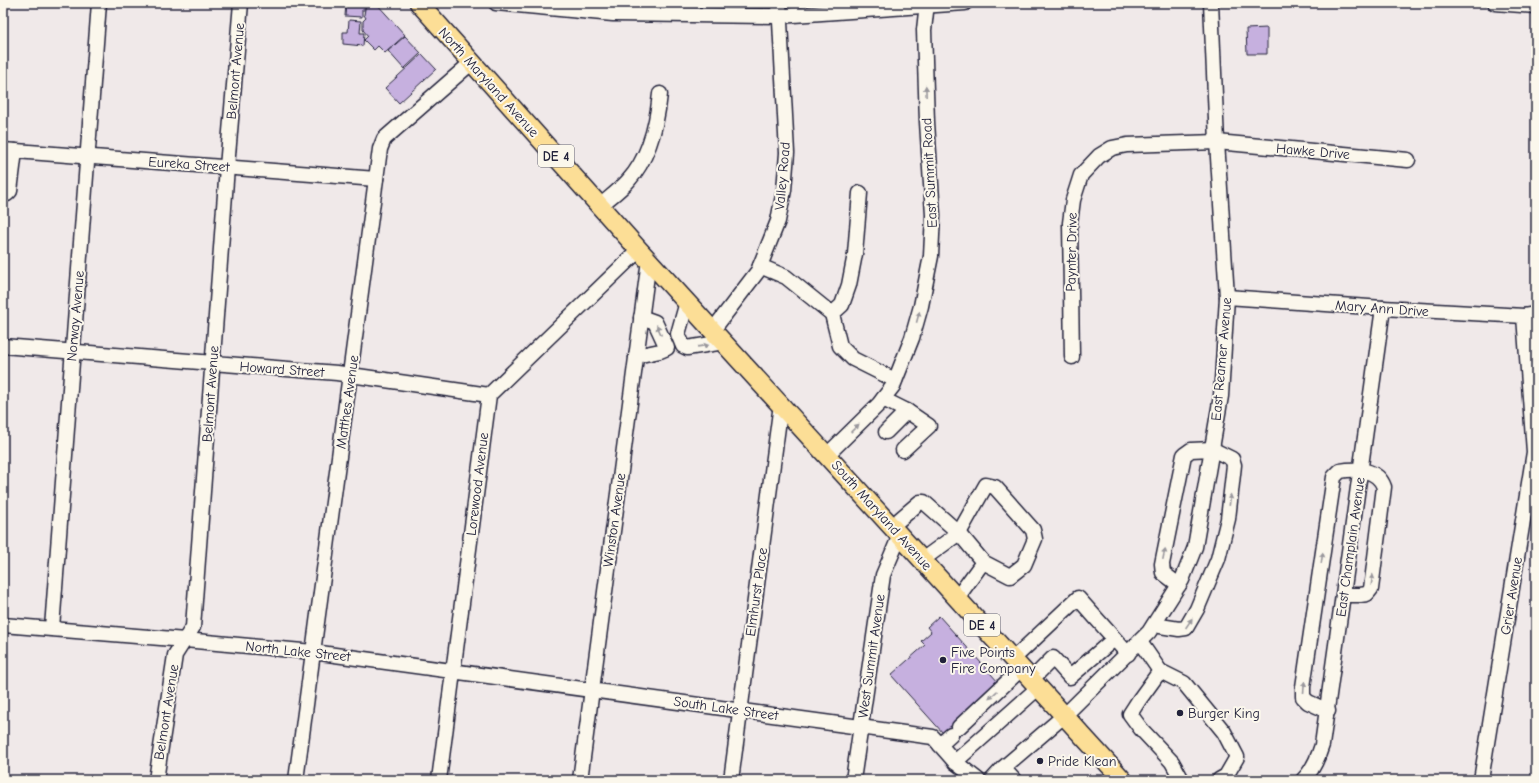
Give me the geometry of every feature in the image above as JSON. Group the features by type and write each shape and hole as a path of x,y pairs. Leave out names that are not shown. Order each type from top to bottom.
{"main road":[{"name":"North Maryland Avenue","path":"419,3 644,255"},
{"name":"South Maryland Avenue","path":"644,255 1124,780"}],"street":[{"name":"Norway Avenue","path":"52,628 99,3"},
{"name":"Belmont Avenue","path":"156,780 175,655 192,627 241,3"},
{"path":"496,3 612,14 658,9 779,9 965,3"},
{"name":"East Reamer Avenue","path":"992,780 1003,768 1065,715 1149,632 1179,585 1195,547 1222,396 1227,297 1217,142 1211,3"},
{"path":"1495,3 1536,6"},
{"name":"East Summit Road","path":"828,455 883,399 895,380 912,338 921,306 931,256 933,215 927,122 924,30 926,5"},
{"name":"Valley Road","path":"719,336 758,271 778,221 784,190 787,153 779,9"},
{"name":"Matthes Avenue","path":"296,780 380,149 384,139 472,62"},
{"path":"600,206 629,180 642,162 653,134 660,94"},
{"name":"Hawke Drive","path":"1217,142 1408,160"},
{"name":"Paynter Drive","path":"1072,358 1070,223 1072,200 1081,175 1099,156 1112,148 1127,145 1217,142"},
{"name":"Eureka Street","path":"9,150 376,179"},
{"path":"3,193 7,194 12,186 9,150"},
{"path":"832,314 842,305 849,285 855,254 860,193"},
{"path":"489,394 644,255"},
{"name":"Winston Avenue","path":"580,780 641,317 644,255"},
{"path":"760,266 786,276 832,314 840,346 854,359 895,380"},
{"name":"Mary Ann Drive","path":"1227,297 1383,308 1530,315"},
{"path":"683,346 678,334 687,302"},
{"name":"East Champlain Avenue","path":"1303,780 1310,774 1318,759 1328,711 1383,308"},
{"name":"Grier Avenue","path":"1481,780 1535,452 1530,315"},
{"path":"641,317 655,322 667,348"},
{"path":"636,356 667,348 683,346 687,348 719,336"},
{"name":"Howard Street","path":"3,346 351,375 489,394"},
{"name":"Lorewood Avenue","path":"439,780 489,394"},
{"path":"883,399 907,411 929,426 903,450"},
{"name":"Elmhurst Place","path":"731,780 781,404"},
{"path":"886,432 907,411"},
{"path":"1154,625 1179,629 1186,628 1197,609 1218,559 1228,519 1234,465 1232,460 1212,449 1191,450 1184,455 1162,564 1163,573 1179,585"},
{"path":"1328,711 1308,702 1303,697 1303,687 1334,477 1340,471 1361,470 1376,475 1382,480 1384,487 1371,589 1367,594 1344,595"},
{"path":"896,531 920,502 924,502 959,533 983,562 1010,576 1024,565 1035,539 1033,530 995,487 986,485 959,533 922,560"},
{"name":"West Summit Avenue","path":"853,780 883,575 896,531"},
{"path":"957,598 983,562"},
{"path":"955,762 1026,673 1078,598 1128,654"},
{"name":"North Lake Street","path":"3,625 52,628 313,652 592,690"},
{"path":"940,745 1026,673 1053,658 1070,677 1114,639"},
{"path":"1140,642 1160,671 1184,683 1224,732 1237,757 1226,776 1219,780"},
{"path":"1160,671 1130,714 1141,729 1172,762 1182,780"},
{"name":"South Lake Street","path":"592,690 932,737 955,762 978,780"},
{"path":"1003,768 1014,780"}],"building":[{"path":"346,3 366,3 365,10 362,10 362,17 345,16"},
{"path":"366,3 376,3 405,35 385,53 378,46 374,50 364,40 368,36 363,30 363,21 366,18 364,15"},
{"path":"349,20 361,21 360,33 364,33 363,46 343,44 343,32 348,32"},
{"path":"1267,28 1267,54 1247,54 1246,29"},
{"path":"405,36 421,53 404,69 388,51"},
{"path":"422,54 436,69 399,103 385,88"},
{"name":"Five Points Fire Company","path":"939,616 999,683 943,733 891,675 925,645 921,641 931,632 927,627"}],"place":[{"name":"Five Points Fire Company","path":"943,660"},
{"name":"Burger King","path":"1180,713"},
{"name":"Pride Klean","path":"1040,761"}]}
